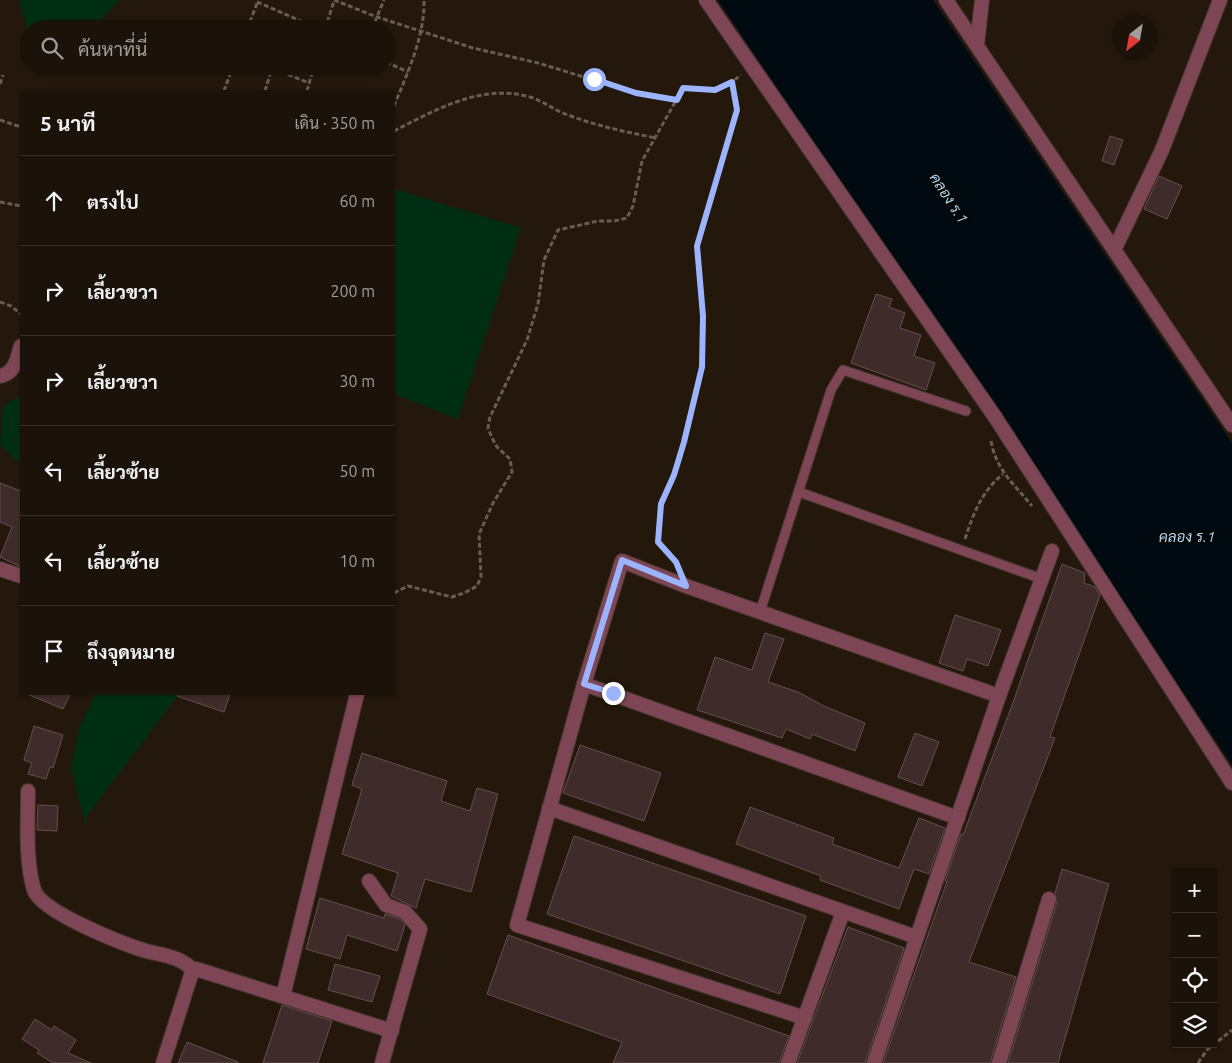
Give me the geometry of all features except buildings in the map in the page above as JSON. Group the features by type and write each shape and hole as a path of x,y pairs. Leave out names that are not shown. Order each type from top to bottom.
{"street":[{"path":"706,0 996,417 1232,782"},
{"path":"946,0 1115,248 1232,425"},
{"path":"976,45 982,0"},
{"path":"1115,248 1162,150 1220,0"},
{"path":"0,376 9,373 15,365 20,349"},
{"path":"874,1063 999,696 1052,552"},
{"path":"805,1018 517,925 584,684 622,560 686,586 999,696"},
{"path":"0,569 20,577"},
{"path":"584,684 958,818"},
{"path":"283,996 357,695"},
{"path":"28,791 28,838 35,891 46,905 102,933 142,950 185,962 193,971"},
{"path":"549,808 916,937"},
{"path":"369,881 386,905 405,912 420,929 382,1063"},
{"path":"999,1063 1049,899"},
{"path":"788,1063 843,912"},
{"path":"163,1063 193,971 196,968 392,1031"}],"lane":[{"path":"760,612 831,390 843,370 966,411"},
{"path":"799,492 1042,579"}],"path":[{"path":"328,20 334,0 384,20"},
{"path":"377,18 384,0"},
{"path":"395,104 408,72 424,17 424,0"},
{"path":"251,20 258,1 299,20"},
{"path":"395,23 636,93 677,100"},
{"path":"395,66 408,72"},
{"path":"395,592 408,586 452,597 477,586 481,577 479,534 493,503 512,472 510,459 497,447 488,428 496,403 527,340 538,304 544,260 558,230 598,221 614,221 627,218 633,206 642,161 683,88 715,90 732,82 752,66"},
{"path":"0,84 3,74"},
{"path":"224,90 230,75"},
{"path":"265,90 268,75"},
{"path":"290,75 309,83"},
{"path":"307,90 311,75"},
{"path":"686,586 676,562 658,542 661,504 674,475 684,442 702,367 703,316 697,246 737,110 732,82"},
{"path":"395,130 449,103 494,93 530,97 566,115 613,130 656,138"},
{"path":"0,120 20,127"},
{"path":"0,202 20,206"},
{"path":"0,302 11,306 20,313"},
{"path":"962,550 972,516 989,486 1003,474"},
{"path":"1198,1063 1207,1050 1232,1030"}],"green space":[{"path":"19,0 119,0 103,18 97,20 25,20"},
{"path":"395,189 521,228 458,419 395,394"},
{"path":"20,396 20,464 0,445 3,405"},
{"path":"95,695 178,695 86,817 86,829 71,768 79,729"}],"water":[{"name":"คลอง ร.1","path":"718,0 933,0 1232,443 1232,765"}],"route":[{"path":"594,79 636,93 677,100 683,88 715,90 732,82 737,110 697,246 703,316 702,367 684,442 674,475 661,504 658,542 676,562 686,586 622,560 584,684 613,693"}]}
